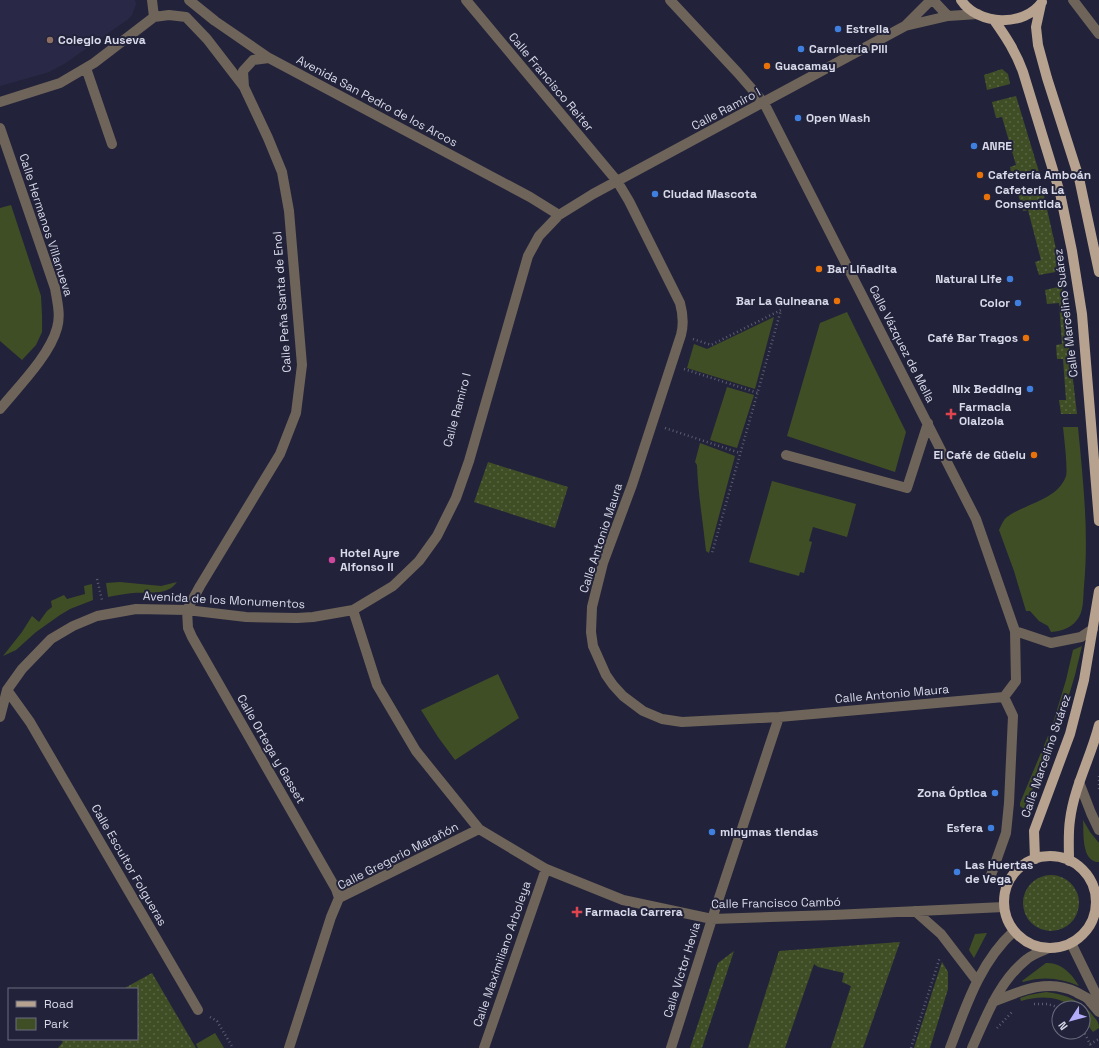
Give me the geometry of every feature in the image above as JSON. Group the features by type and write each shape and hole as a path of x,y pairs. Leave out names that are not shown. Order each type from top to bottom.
{"main road":[{"path":"961,0 978,14 994,20 1011,20 1027,15 1042,2"},
{"path":"1042,2 1036,27 1038,45 1079,178 1092,233 1099,272"},
{"name":"Calle Marcelino Suárez","path":"994,20 1018,57 1060,193 1071,244 1082,314 1099,521"},
{"name":"Calle Marcelino Suárez","path":"1035,859 1034,831 1070,734 1084,680 1099,591"},
{"path":"1069,861 1069,821 1079,782 1094,744 1099,725"},
{"path":"1058,857 1069,861 1078,867 1095,884 1095,911 1090,924 1082,935 1071,943 1060,947 1049,948 1036,946 1024,940 1014,931 1008,920 1004,907 1004,894 1008,883 1024,864 1035,859 1058,857"}],"street":[{"path":"0,102 24,96 60,83 86,68 154,17 152,0"},
{"name":"Avenida San Pedro de los Arcos","path":"189,0 215,21 269,58 559,215"},
{"name":"Calle Francisco Reiter","path":"466,0 617,181"},
{"name":"Calle Vázquez de Mella","path":"670,0 738,72 764,103 976,518 1015,631 1016,681 1004,697"},
{"path":"932,0 948,16"},
{"name":"Calle Ramiro I","path":"353,610 393,586 419,561 437,536 456,498 469,461 528,256 539,236 559,215 617,181 905,26 932,0"},
{"path":"1073,0 1099,34"},
{"name":"Calle Peña Santa de Enol","path":"154,17 169,14 186,17 207,39 244,87 282,172 289,211 302,365 296,413 280,454 187,610"},
{"name":"Calle Ramiro I","path":"905,26 948,16 978,14"},
{"path":"244,87 243,71 253,60 269,58"},
{"path":"86,68 112,144"},
{"name":"Calle Hermanos Villanueva","path":"0,128 55,288 59,308 58,328 49,348 0,409"},
{"name":"Calle Antonio Maura","path":"617,181 629,201 680,303 683,321 681,335 632,485 603,563 594,597 591,618 593,646 606,675 623,696 643,711 662,719 682,722 778,717 1004,697"},
{"path":"786,455 907,488 928,424"},
{"name":"Avenida de los Monumentos","path":"0,717 3,689 22,669 52,639 73,626 97,616 136,609 187,610 246,616 297,618 325,616 353,610"},
{"name":"Calle Ortega y Gasset","path":"187,610 188,628 192,637 336,889 339,898"},
{"name":"Calle Francisco Cambó","path":"353,610 377,686 416,751 480,829 546,869 623,900 712,919 1004,907"},
{"path":"1015,631 1051,643 1081,637 1093,630"},
{"name":"Calle Escultor Folgueras","path":"3,689 30,722 198,1010"},
{"path":"990,878 1006,833 1009,803 1013,716 1004,697"},
{"name":"Calle Víctor Hevia","path":"671,1048 778,717"},
{"path":"1079,782 1099,830"},
{"name":"Calle Gregorio Marañón","path":"289,1048 331,917 339,898 480,829"},
{"name":"Calle Maximiliano Arboleya","path":"484,1048 546,869"},
{"path":"916,911 941,934 977,981"},
{"path":"950,1048 965,1007 977,981 998,948 1014,931"},
{"path":"1071,943 1099,1000"},
{"path":"972,1048 993,1002 1006,981 1028,958 1049,948"},
{"path":"993,1002 1028,988 1055,986 1070,990 1086,997 1099,1012"}],"path":[{"path":"681,335 711,345 781,310 712,553"},
{"path":"671,365 758,393"},
{"path":"652,424 740,454"},
{"path":"97,579 102,602"},
{"path":"1099,776 1099,791"},
{"path":"911,1048 939,961"},
{"path":"1031,1005 1051,1005"},
{"path":"198,1010 217,1021 233,1048"},
{"path":"995,1034 997,1029 1015,1010"},
{"path":"1090,1044 1099,1039"},
{"path":"1088,1040 1092,1048"}],"shaded area":[{"name":"Colegio Auseva","path":"0,0 135,0 136,4 132,15 127,20 64,64 49,72 0,86"}],"green space":[{"path":"1002,69 1008,74 1010,84 987,90 984,75"},
{"path":"1016,96 1039,172 1013,179 1010,167 1016,165 1002,117 996,118 992,102"},
{"path":"1042,187 1061,271 1039,275 1035,262 1041,260 1028,210 1023,211 1018,194"},
{"path":"11,205 41,296 42,332 36,345 22,360 0,341 0,208"},
{"path":"1062,286 1077,414 1061,414 1059,400 1066,400 1063,359 1057,359 1056,345 1062,344 1059,303 1047,304 1045,290"},
{"path":"847,312 906,432 895,472 787,436 820,323"},
{"path":"774,317 755,389 687,368 694,344 707,349"},
{"path":"727,387 754,395 737,448 710,440"},
{"path":"1063,427 1078,427 1086,526 1083,606 1079,617 1074,623 1060,631 1051,632 1048,626 1039,621 1030,611 1026,611 1014,571 999,530 1003,521 1007,517 1014,512 1040,501 1056,491 1062,484 1066,476 1066,453"},
{"path":"700,443 735,456 709,553 706,551 699,497 697,465 695,462"},
{"path":"488,462 568,487 555,528 474,502"},
{"path":"772,481 856,504 847,537 813,527 809,541 812,542 804,573 800,572 799,576 749,562"},
{"path":"120,582 161,586 177,582 173,586 163,591 133,593 108,597 106,583"},
{"path":"92,584 93,600 70,609 60,615 36,632 16,650 3,656 22,632 32,616 39,622 52,607 51,601 64,595 67,599 85,594 84,586"},
{"path":"1082,646 1060,725 1053,723 1073,650"},
{"path":"498,674 519,718 455,760 421,710"},
{"path":"1048,736 1055,739 1024,809 1020,806 1020,803"},
{"path":"1083,820 1099,843 1099,862 1093,861 1086,852"},
{"path":"1051,875 1062,878 1071,883 1076,892 1079,903 1076,914 1071,923 1062,928 1051,931 1040,928 1031,923 1026,914 1023,903 1026,892 1031,883 1040,878"},
{"path":"987,933 974,958 969,950 975,934"},
{"path":"900,942 863,1048 831,1048 851,986 842,982 844,973 818,967 814,964 785,1048 748,1048 779,951"},
{"path":"734,951 702,1048 690,1048 718,963"},
{"path":"942,962 948,972 948,989 930,1048 914,1048"},
{"path":"1046,963 1056,964 1066,970 1079,986 1065,981 1052,979 1022,981"},
{"path":"152,973 196,1048 58,1048 63,1042 61,1040 138,1040 138,988 125,988"},
{"path":"1046,992 1060,994 1074,1000 1034,998 1021,1001 1020,998"},
{"path":"1091,1012 1096,1019 1099,1028 1093,1032 1091,1029"},
{"path":"215,1033 224,1048 198,1048 196,1044"}],"place":[{"name":"Estrella","path":"838,29"},
{"name":"Colegio Auseva","path":"50,40"},
{"name":"Carnicería Pili","path":"801,49"},
{"name":"Guacamay","path":"767,66"},
{"name":"Open Wash","path":"798,118"},
{"name":"ANRE","path":"974,146"},
{"name":"Cafetería Amboán","path":"980,175"},
{"name":"Ciudad Mascota","path":"655,194"},
{"name":"Cafetería La Consentida","path":"987,197"},
{"name":"Bar Liñadita","path":"819,269"},
{"name":"Natural Life","path":"1010,279"},
{"name":"Bar La Guineana","path":"837,301"},
{"name":"Color","path":"1018,303"},
{"name":"Café Bar Tragos","path":"1026,338"},
{"name":"Nix Bedding","path":"1030,389"},
{"name":"Farmacia Olaizola","path":"951,414"},
{"name":"El Café de Güelu","path":"1034,455"},
{"name":"Hotel Ayre Alfonso II","path":"332,560"},
{"name":"Zona Óptica","path":"995,793"},
{"name":"Esfera","path":"991,828"},
{"name":"minymas tiendas","path":"712,832"},
{"name":"Las Huertas de Vega","path":"957,872"},
{"name":"Farmacia Carrera","path":"577,912"}]}
